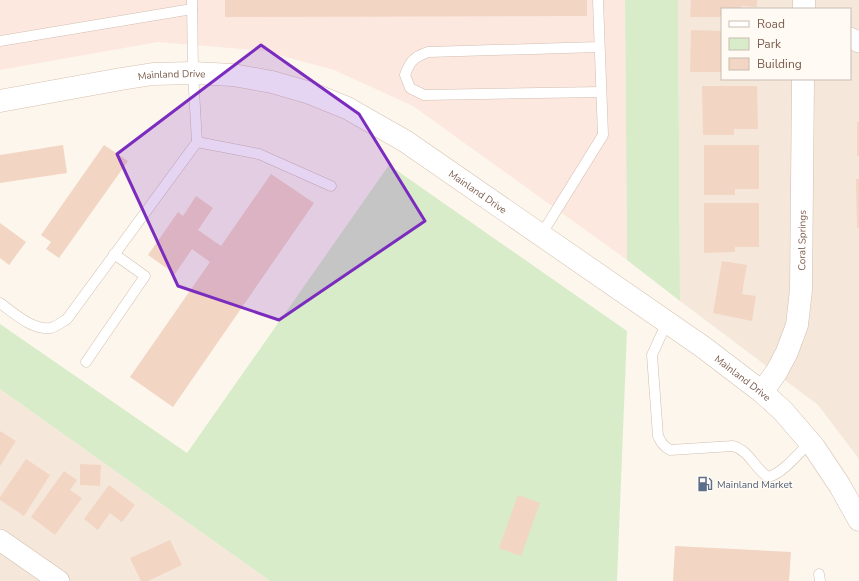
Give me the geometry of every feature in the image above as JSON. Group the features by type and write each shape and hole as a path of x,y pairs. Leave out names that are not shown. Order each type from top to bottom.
{"main road":[{"name":"Mainland Drive","path":"0,101 121,78 153,74 193,73 233,75 272,82 310,93 347,108 405,141 703,347 762,392 783,411 810,442 840,486 859,520"},
{"name":"Coral Springs","path":"762,392 777,371 787,352 797,324 801,290 803,80"}],"street":[{"path":"0,540 59,581"}],"lane":[{"path":"541,235 603,135 598,0"},
{"path":"0,41 192,4 193,73 197,142 67,319 52,328 39,327 22,319 0,304"},
{"path":"600,47 428,52 417,55 409,64 405,75 410,88 424,95 601,92"},
{"path":"197,142 259,154 331,186"},
{"path":"86,362 145,276 114,254"},
{"path":"667,322 652,355 658,436 661,443 665,447 670,450 733,446 741,448 748,454 763,474 768,477 780,471 810,442"}],"highlighted area":[{"path":"261,45 359,114 425,221 279,320 178,286 117,154"}],"shaded area":[{"path":"0,0 625,0 627,260 413,106 334,70 264,51 158,42 0,70"},
{"path":"678,0 859,0 859,459 818,405 680,301"},
{"path":"0,389 270,581 0,581"}],"green space":[{"path":"625,0 678,0 680,301 627,260"},
{"path":"389,165 627,331 617,581 270,581 0,389 0,324 187,453"}],"building":[{"path":"225,0 587,0 587,16 225,17"},
{"path":"691,0 757,0 757,7 741,6 741,8 721,8 721,17 690,17"},
{"path":"691,30 721,31 721,72 690,72"},
{"path":"702,86 757,86 758,129 734,129 734,135 703,135"},
{"path":"857,122 859,122 859,156 857,156"},
{"path":"63,145 67,173 0,183 0,155"},
{"path":"104,145 128,161 59,258 46,249 51,242 41,235"},
{"path":"704,145 759,145 759,189 735,189 735,195 704,195"},
{"path":"271,174 314,203 173,407 130,377 210,262 192,249 175,274 148,255 178,212 183,216 196,196 213,208 198,230 221,246"},
{"path":"856,179 859,179 859,228 857,228"},
{"path":"704,203 759,203 759,247 735,247 735,252 704,253"},
{"path":"0,223 26,242 9,265 0,258"},
{"path":"722,261 747,265 742,294 756,296 752,321 713,313"},
{"path":"0,431 16,441 0,466"},
{"path":"26,459 50,475 24,516 0,500 0,497"},
{"path":"80,464 101,465 100,486 80,485"},
{"path":"64,471 77,480 70,490 82,498 55,535 31,517"},
{"path":"109,485 135,505 122,522 110,513 98,530 84,519"},
{"path":"518,495 540,503 521,556 499,548"},
{"path":"170,540 182,565 148,581 141,581 130,558"},
{"path":"675,546 791,552 789,581 673,581"}],"place":[{"name":"Mainland Market","path":"705,484"}]}
